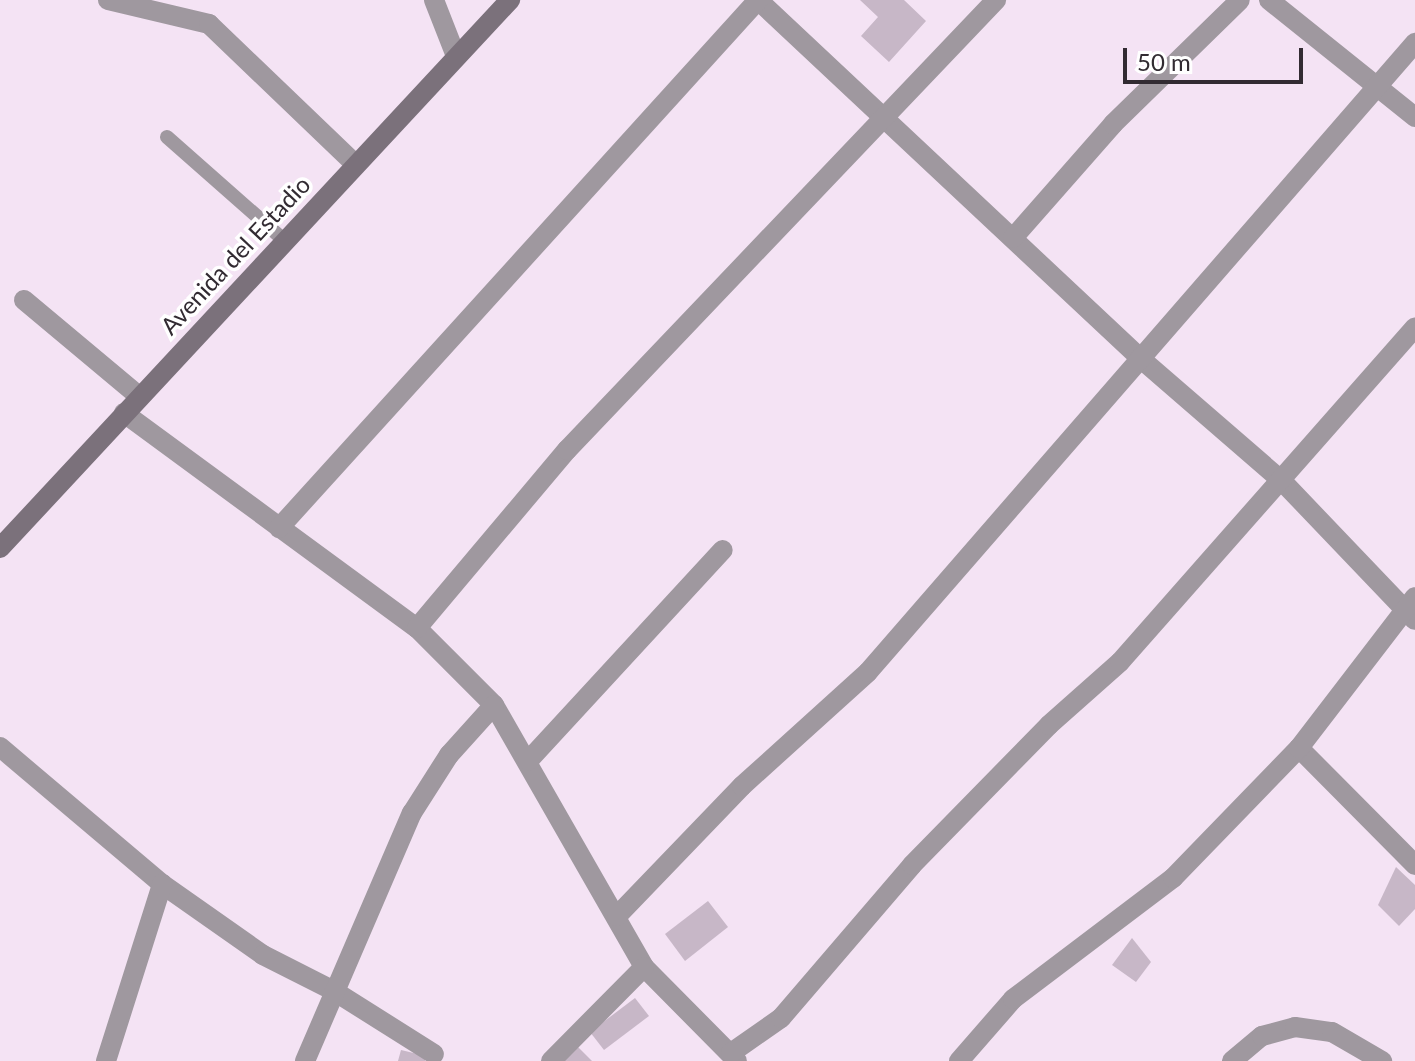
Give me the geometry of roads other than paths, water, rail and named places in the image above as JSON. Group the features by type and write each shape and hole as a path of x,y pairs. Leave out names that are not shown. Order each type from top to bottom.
{"street":[{"path":"108,0 209,24 355,164"},
{"path":"434,0 456,56"},
{"name":"Avenida del Estadio","path":"0,548 510,0"},
{"path":"279,528 758,0 1140,358 1282,481 1411,609 1299,748 1173,878 1013,999 959,1061"},
{"path":"417,628 567,450 996,0"},
{"path":"1013,238 1113,124 1240,0"},
{"path":"1269,0 1415,117"},
{"path":"617,916 742,786 868,672 1140,358 1277,206 1377,84 1415,43"},
{"path":"24,300 139,396"},
{"path":"124,413 417,628 494,705 644,967 734,1057 781,1018 912,865 1049,725 1120,662 1415,327"},
{"path":"528,761 723,550"},
{"path":"305,1061 412,813 449,755 494,705"},
{"path":"0,747 162,884 263,955 334,991 434,1054"},
{"path":"1299,748 1415,865"},
{"path":"106,1061 162,884"},
{"path":"551,1061 644,967"},
{"path":"1232,1061 1262,1036 1295,1027 1332,1032 1382,1061"}],"lane":[{"path":"167,137 284,240"}]}
